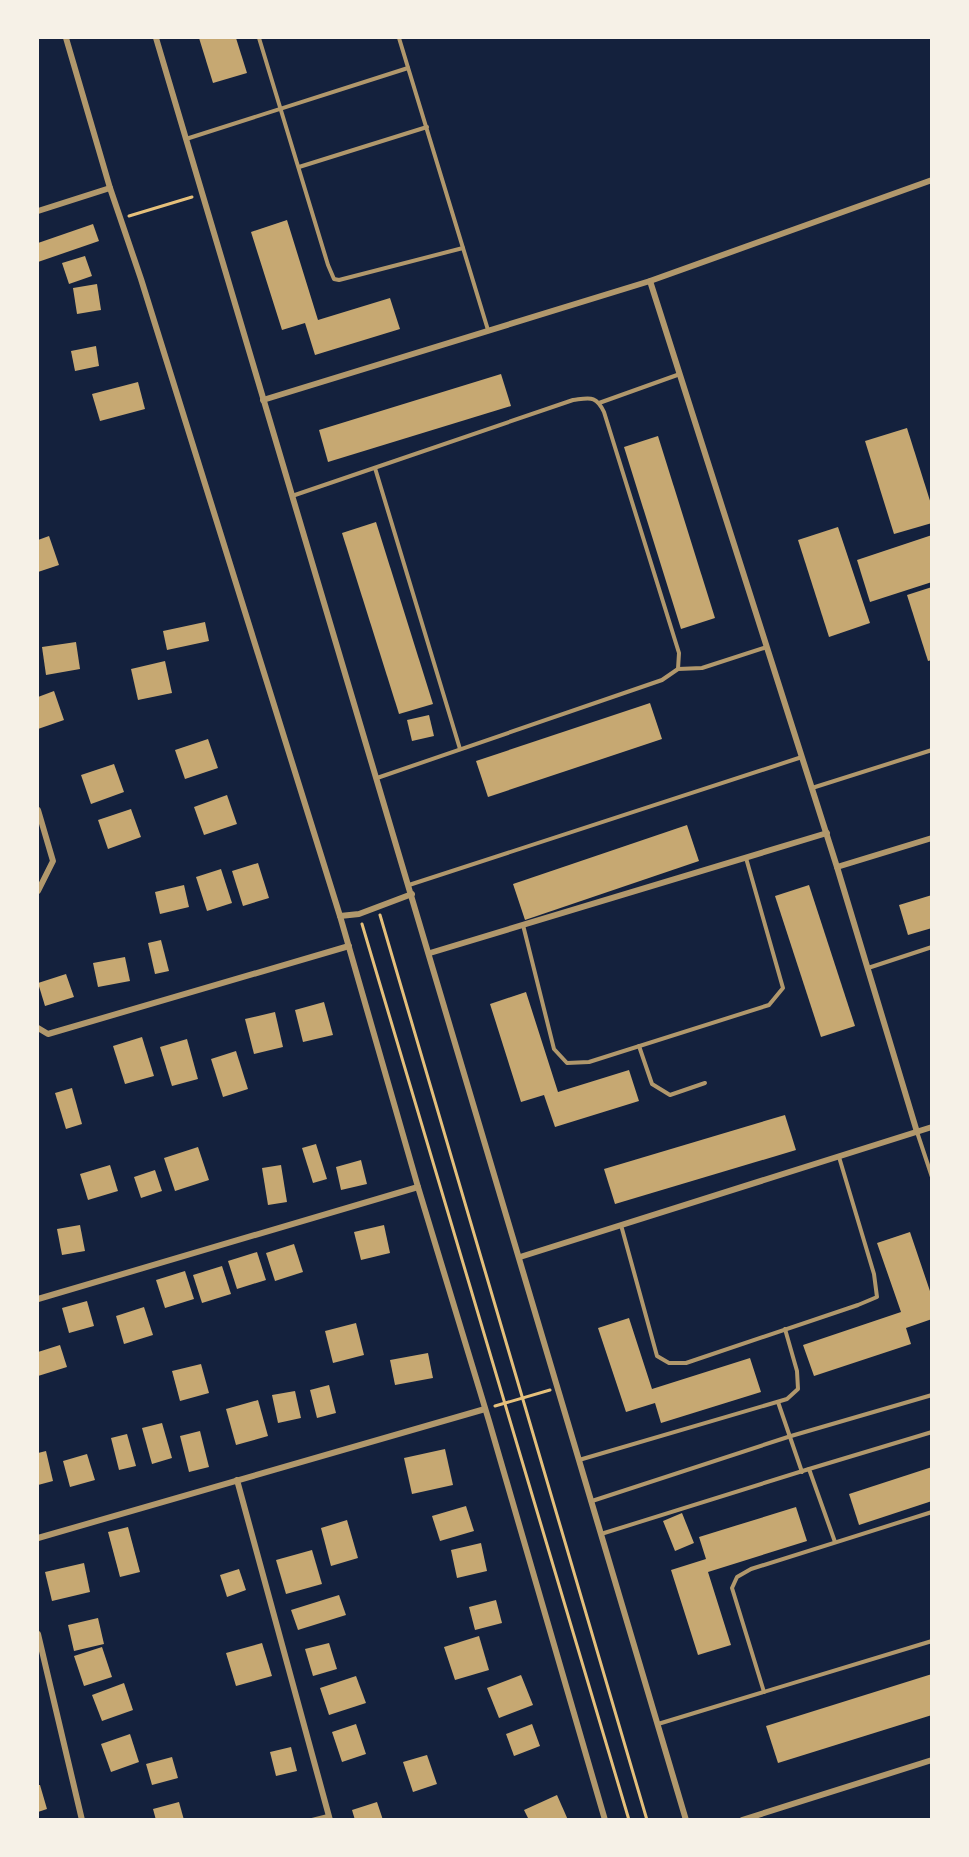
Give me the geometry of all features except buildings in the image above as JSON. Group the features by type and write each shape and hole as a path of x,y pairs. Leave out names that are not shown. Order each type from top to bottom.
{"street":[{"path":"66,38 110,188 141,279 340,916 605,1820"},
{"path":"156,38 410,885 686,1820"},
{"path":"263,400 650,281 932,180"},
{"path":"38,211 110,188"},
{"path":"650,281 837,867 918,1132"},
{"path":"38,810 53,861 38,891"},
{"path":"430,953 826,833"},
{"path":"837,867 932,838"},
{"path":"340,916 359,914 412,894"},
{"path":"38,1028 48,1034 349,946"},
{"path":"520,1257 932,1128"},
{"path":"38,1299 418,1187"},
{"path":"38,1538 485,1409"},
{"path":"237,1480 329,1817"},
{"path":"38,1634 82,1820"},
{"path":"742,1820 932,1760"}],"lane":[{"path":"258,38 334,279 339,280 463,248"},
{"path":"399,38 488,330"},
{"path":"186,139 408,68"},
{"path":"299,167 427,128"},
{"path":"599,403 680,374"},
{"path":"292,496 573,400 591,398 599,403 604,412 680,653 678,669"},
{"path":"375,468 460,749"},
{"path":"377,778 662,680 678,669 702,668 767,647"},
{"path":"812,788 932,750"},
{"path":"410,885 802,757"},
{"path":"523,925 554,1049 567,1063 589,1062 770,1005 783,988 746,858"},
{"path":"868,968 932,947"},
{"path":"639,1046 651,1084 659,1089 670,1095 705,1083"},
{"path":"918,1132 932,1177"},
{"path":"621,1225 657,1356 669,1363 686,1362 877,1297 874,1274 839,1157"},
{"path":"579,1460 787,1400 798,1389 797,1371 784,1329"},
{"path":"592,1501 791,1436 932,1395"},
{"path":"778,1402 802,1472"},
{"path":"601,1534 932,1431"},
{"path":"809,1469 835,1542"},
{"path":"764,1692 732,1588 737,1577 751,1569 932,1512"},
{"path":"658,1724 932,1641"},
{"path":"312,1820 329,1817"}],"path":[{"path":"120,218 202,194"},
{"path":"377,907 647,1820"},
{"path":"359,914 507,1402 629,1820"},
{"path":"507,1402 558,1388"}]}
